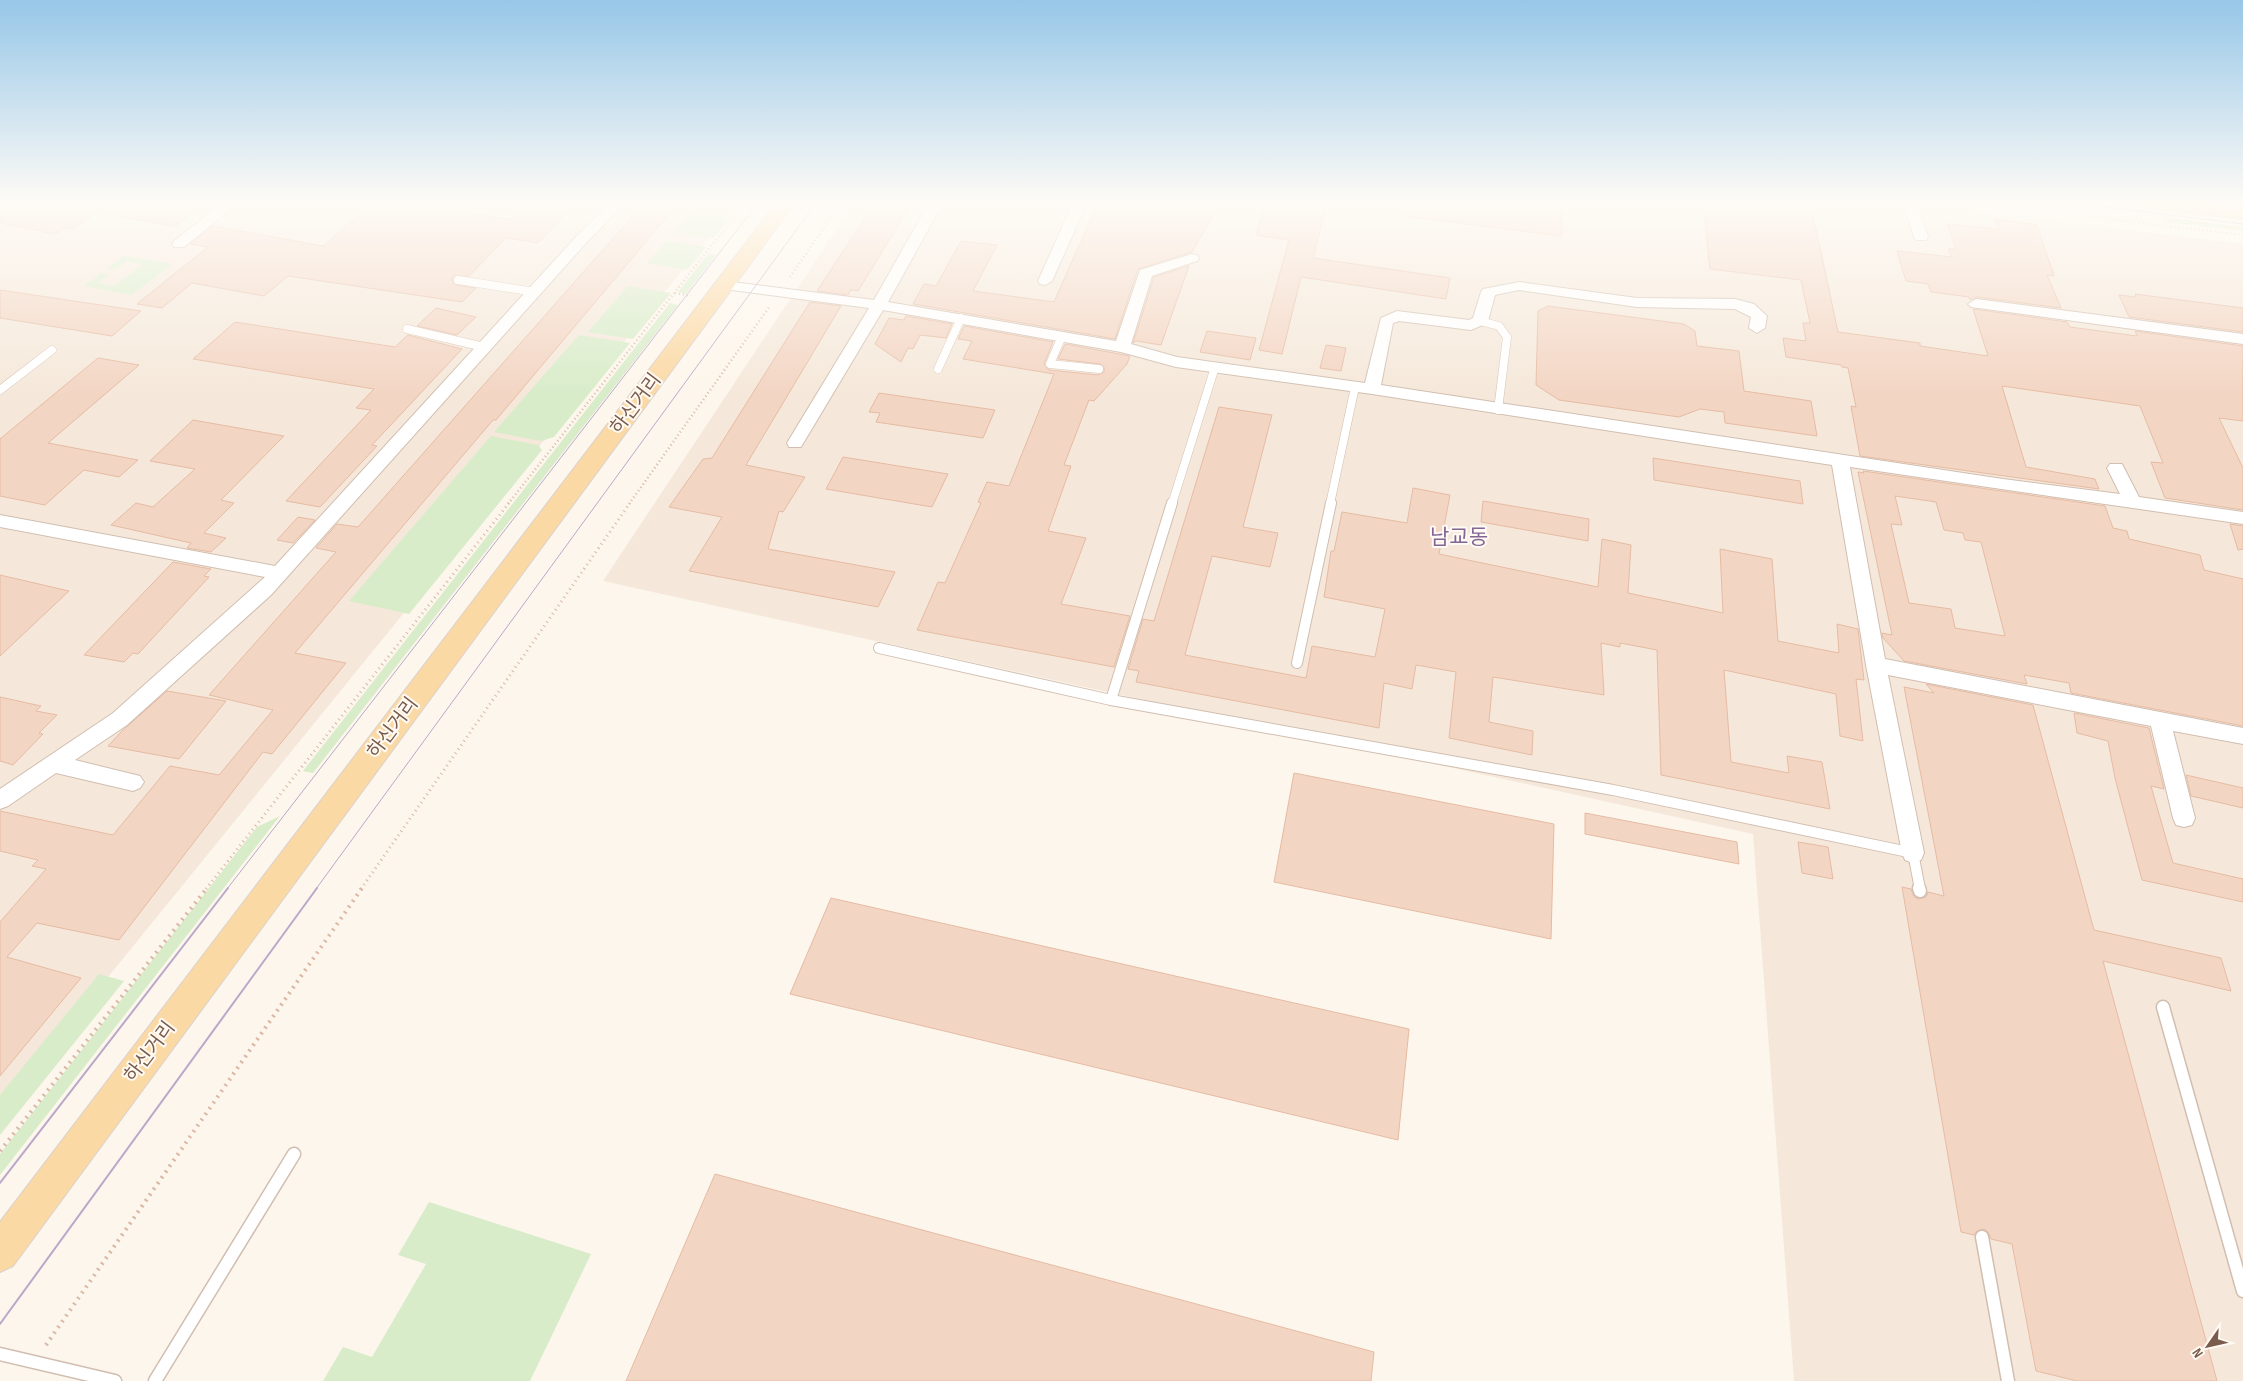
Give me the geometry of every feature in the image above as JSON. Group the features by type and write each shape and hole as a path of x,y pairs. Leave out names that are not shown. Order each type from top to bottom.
{"main road":[{"name":"하신거리","path":"0,1253 737,267"}],"street":[{"path":"0,800 120,719 264,590 558,267"},
{"path":"795,443 879,305 899,267"},
{"path":"1044,282 1051,267"},
{"path":"1122,347 1145,273 1162,267"},
{"path":"724,285 879,305 961,318 1122,347 1166,360 1355,386 1498,410 1840,461 2243,518"},
{"path":"1372,389 1386,321 1397,316 1471,325 1480,321 1488,292 1519,286 1681,306 1737,304 1754,309 1759,316 1757,328"},
{"path":"1976,304 2243,339"},
{"path":"1840,461 1876,665 1913,853"},
{"path":"2116,468 2132,502"},
{"path":"0,521 278,573"},
{"path":"1876,665 2158,718 2243,736"},
{"path":"2158,718 2165,736 2184,818"},
{"path":"53,764 134,782"}],"lane":[{"path":"458,280 535,292"},
{"path":"938,369 961,318"},
{"path":"1480,321 1499,326 1507,337 1498,410"},
{"path":"407,330 484,348"},
{"path":"1062,336 1050,364 1100,369"},
{"path":"0,390 52,350"},
{"path":"1111,700 1215,367"},
{"path":"1297,663 1355,386"},
{"path":"879,648 1111,700 1613,790 1913,853 1920,891"},
{"path":"2164,1007 2243,1291"},
{"path":"155,1381 294,1154"},
{"path":"1982,1237 2008,1381"},
{"path":"0,1354 115,1381"}],"path":[{"path":"0,1151 694,267"},
{"path":"34,1362 548,619 797,267"}],"shaded area":[{"path":"0,267 685,267 0,1110"},
{"path":"811,267 2243,267 2243,1381 1794,1381 1753,834 603,581"}],"green space":[{"path":"108,267 118,267 115,270"},
{"path":"138,267 168,267 132,295 84,286 101,273 109,275 98,283 114,286"},
{"path":"672,267 689,267 687,270"},
{"path":"697,267 706,267 686,294 678,292"},
{"path":"628,286 671,293 633,339 588,332"},
{"path":"670,303 678,305 313,773 303,771"},
{"path":"579,335 630,343 554,437 541,441 494,432"},
{"path":"491,436 538,445 542,450 409,614 349,601"},
{"path":"280,816 0,1175 0,1154 257,827"},
{"path":"99,974 124,981 0,1135 0,1095"},
{"path":"429,1202 591,1254 530,1381 323,1381 343,1347 372,1357 426,1264 398,1255"}],"building":[{"path":"183,267 477,267 469,276 454,276 452,280 455,285 476,288 462,302 288,276 264,296 192,283 162,308 137,304"},
{"path":"587,267 624,267 295,653 346,663 272,754 263,752 119,940 37,923 7,957 81,978 0,1076 0,922 46,869 32,866 38,860 0,851 0,811 113,835 170,766 219,775 273,710 209,695 336,552 316,548 337,524 358,527"},
{"path":"833,267 872,267 858,291 851,290 848,295 817,291"},
{"path":"946,267 985,267 973,291 1054,302 1069,267 1143,267 1138,269 1115,339 913,304 924,284 936,286"},
{"path":"1188,267 1161,345 1136,341 1133,343 1154,277"},
{"path":"1282,267 1378,267 1450,278 1446,299 1301,277 1282,354 1259,350"},
{"path":"1710,267 1824,267 1838,332 1920,343 1920,346 1988,356 1973,309 2067,322 2070,327 2137,336 2135,331 2243,346 2243,421 2219,418 2243,468 2243,510 2165,498 2151,462 2163,463 2140,406 2002,386 2026,467 2095,479 2099,489 1860,456 1851,406 1856,407 1848,368 1841,365 1786,357 1783,338 1806,341 1803,323 1810,323 1801,280 1710,269"},
{"path":"1902,267 2051,267 2054,276 2047,275 2061,308 1976,297 1970,300 1969,297 1931,292 1928,284 1906,281"},
{"path":"0,290 141,311 112,336 0,318"},
{"path":"2135,294 2243,308 2243,332 2129,317 2119,295 2136,297"},
{"path":"810,302 841,306 746,465 805,477 783,512 779,511 768,549 895,572 878,607 689,571 722,517 669,507 703,459 712,458"},
{"path":"1548,306 1684,324 1695,331 1697,346 1739,351 1744,391 1811,401 1817,436 1725,423 1724,412 1700,409 1679,417 1559,400 1536,385 1538,311"},
{"path":"436,308 476,317 457,335 417,326"},
{"path":"906,316 952,324 946,338 920,335 913,349 908,348 901,362 875,344 889,318 904,320"},
{"path":"235,322 395,347 408,335 462,349 372,445 377,446 320,507 286,501 371,410 356,408 374,389 193,359"},
{"path":"964,326 1053,342 1044,364 1049,370 1098,375 1104,372 1104,367 1100,364 1058,359 1065,344 1130,356 1127,364 1094,401 1089,400 1064,465 1071,466 1048,531 1086,538 1061,604 1130,616 1114,667 917,630 938,582 945,583 981,503 978,502 987,482 1009,486 1054,374 963,359 972,341 958,339"},
{"path":"1207,331 1256,338 1250,360 1200,352"},
{"path":"1326,345 1346,348 1341,371 1320,368"},
{"path":"98,358 139,365 48,443 138,460 119,477 84,470 45,505 0,496 0,439"},
{"path":"879,393 995,410 983,438 876,422 880,413 869,412"},
{"path":"1219,407 1272,415 1243,527 1278,533 1270,567 1212,556 1185,655 1306,678 1312,646 1375,657 1385,609 1324,597 1331,551 1334,551 1342,512 1407,523 1413,488 1450,495 1439,554 1598,587 1602,539 1631,545 1628,593 1723,613 1720,549 1772,559 1778,641 1839,653 1837,624 1858,629 1864,680 1856,679 1863,741 1840,736 1836,694 1724,670 1731,762 1789,773 1787,756 1822,762 1830,809 1661,775 1657,650 1620,643 1620,647 1601,643 1604,695 1493,677 1489,722 1533,731 1532,755 1449,738 1456,672 1416,665 1412,689 1384,683 1379,728 1136,682 1139,671 1128,669 1143,619 1154,621"},
{"path":"193,420 284,436 221,500 234,503 204,533 226,538 211,552 187,548 191,543 111,525 136,503 153,507 195,469 150,461"},
{"path":"843,457 948,474 932,507 826,489"},
{"path":"1653,458 1800,481 1803,504 1654,480"},
{"path":"1863,471 2105,506 2113,528 2127,531 2129,539 2200,555 2204,570 2243,579 2243,726 2071,693 2069,683 2024,675 2027,684 1904,661 1883,638 1882,633 1892,635 1858,472 1864,473","holes":["1895,496 1936,502 1944,530 1963,533 1965,540 1981,542 2005,636 1955,628 1951,609 1909,603 1891,524 1902,525"]},
{"path":"1483,501 1589,519 1588,541 1481,522"},
{"path":"298,517 315,520 293,543 277,540"},
{"path":"2230,524 2243,526 2243,549 2238,550"},
{"path":"173,562 211,569 204,576 209,577 138,654 133,653 124,662 84,655"},
{"path":"0,575 69,591 0,656"},
{"path":"1926,684 2033,705 2094,930 2221,958 2231,991 2103,961 2217,1381 2077,1381 2036,1371 2012,1244 1991,1239 1988,1232 1984,1229 1977,1231 1974,1235 1961,1232 1902,887 1911,889 1914,897 1919,899 1926,897 1928,892 1944,896 1904,687 1934,693"},
{"path":"167,691 226,701 179,759 108,746 122,731"},
{"path":"0,697 41,706 36,711 57,715 39,733 43,734 13,765 0,761"},
{"path":"2074,713 2149,728 2164,789 2151,786 2173,863 2243,879 2243,902 2142,880 2115,778 2108,741 2077,733"},
{"path":"1294,773 1554,824 1551,939 1274,882"},
{"path":"2186,775 2243,788 2243,808 2191,796"},
{"path":"1585,813 1737,842 1739,864 1585,834"},
{"path":"1798,842 1828,847 1833,879 1802,873"},
{"path":"831,898 1409,1029 1398,1140 790,994"},
{"path":"715,1174 1374,1352 1371,1381 626,1381"}],"tram line":[{"path":"227,889 708,267"},
{"path":"316,889 769,267"},
{"path":"0,1183 228,888"},
{"path":"0,1324 317,888"}],"district":[{"name":"남교동","path":"1459,537"}]}
